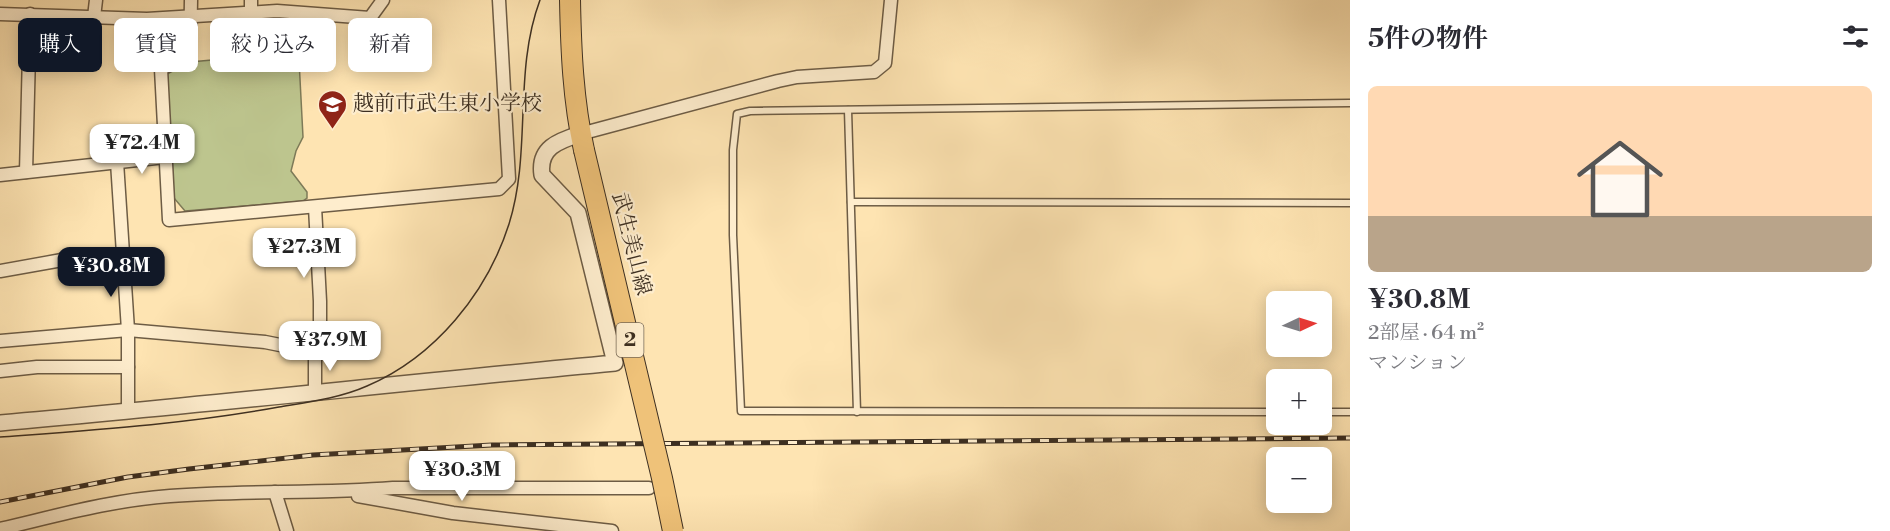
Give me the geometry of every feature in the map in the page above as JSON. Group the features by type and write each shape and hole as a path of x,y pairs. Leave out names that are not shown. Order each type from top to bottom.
{"main road":[{"name":"武生美山線","path":"570,0 573,83 582,142 663,478 673,531"}],"street":[{"path":"94,16 96,0"},
{"path":"191,0 190,54 161,69 169,220 499,189 509,179 500,0"},
{"path":"0,14 190,17 251,6 277,11 370,18 382,0"},
{"path":"0,423 615,363 578,213 542,175 542,160 548,150 556,143 582,142 778,81 798,77 874,72 885,63 891,0"},
{"path":"26,172 30,14"},
{"path":"0,175 165,157"},
{"path":"117,162 128,330 128,412"},
{"path":"315,207 320,301 320,326 315,352 315,393"},
{"path":"0,271 62,260 123,264"},
{"path":"0,341 128,330 265,342 315,352"},
{"path":"0,371 37,367 128,367"},
{"path":"556,488 568,478"},
{"path":"0,529 136,499 190,495 393,488 649,488"},
{"path":"358,491 358,496 434,510 612,531"},
{"path":"274,492 287,531"},
{"path":"47,518 50,531"}],"lane":[{"path":"1266,412 741,411 733,235 733,150 737,114 750,111 1350,104"},
{"path":"848,110 857,412"},
{"path":"851,202 1350,203"},
{"path":"1332,412 1350,412"}],"green space":[{"path":"210,60 210,72 300,72 303,137 296,151 291,171 307,192 307,198 303,201 185,211 174,198 167,74 198,72 198,61"}],"tram line":[{"path":"0,437 175,422 313,401 346,394 367,386 392,374 415,358 436,340 472,298 487,274 509,224 520,168 527,55 540,0"}],"railway":[{"path":"0,502 128,477 189,469 313,455 492,445 1350,438"}],"place":[{"name":"越前市武生東小学校","path":"332,130"}]}
